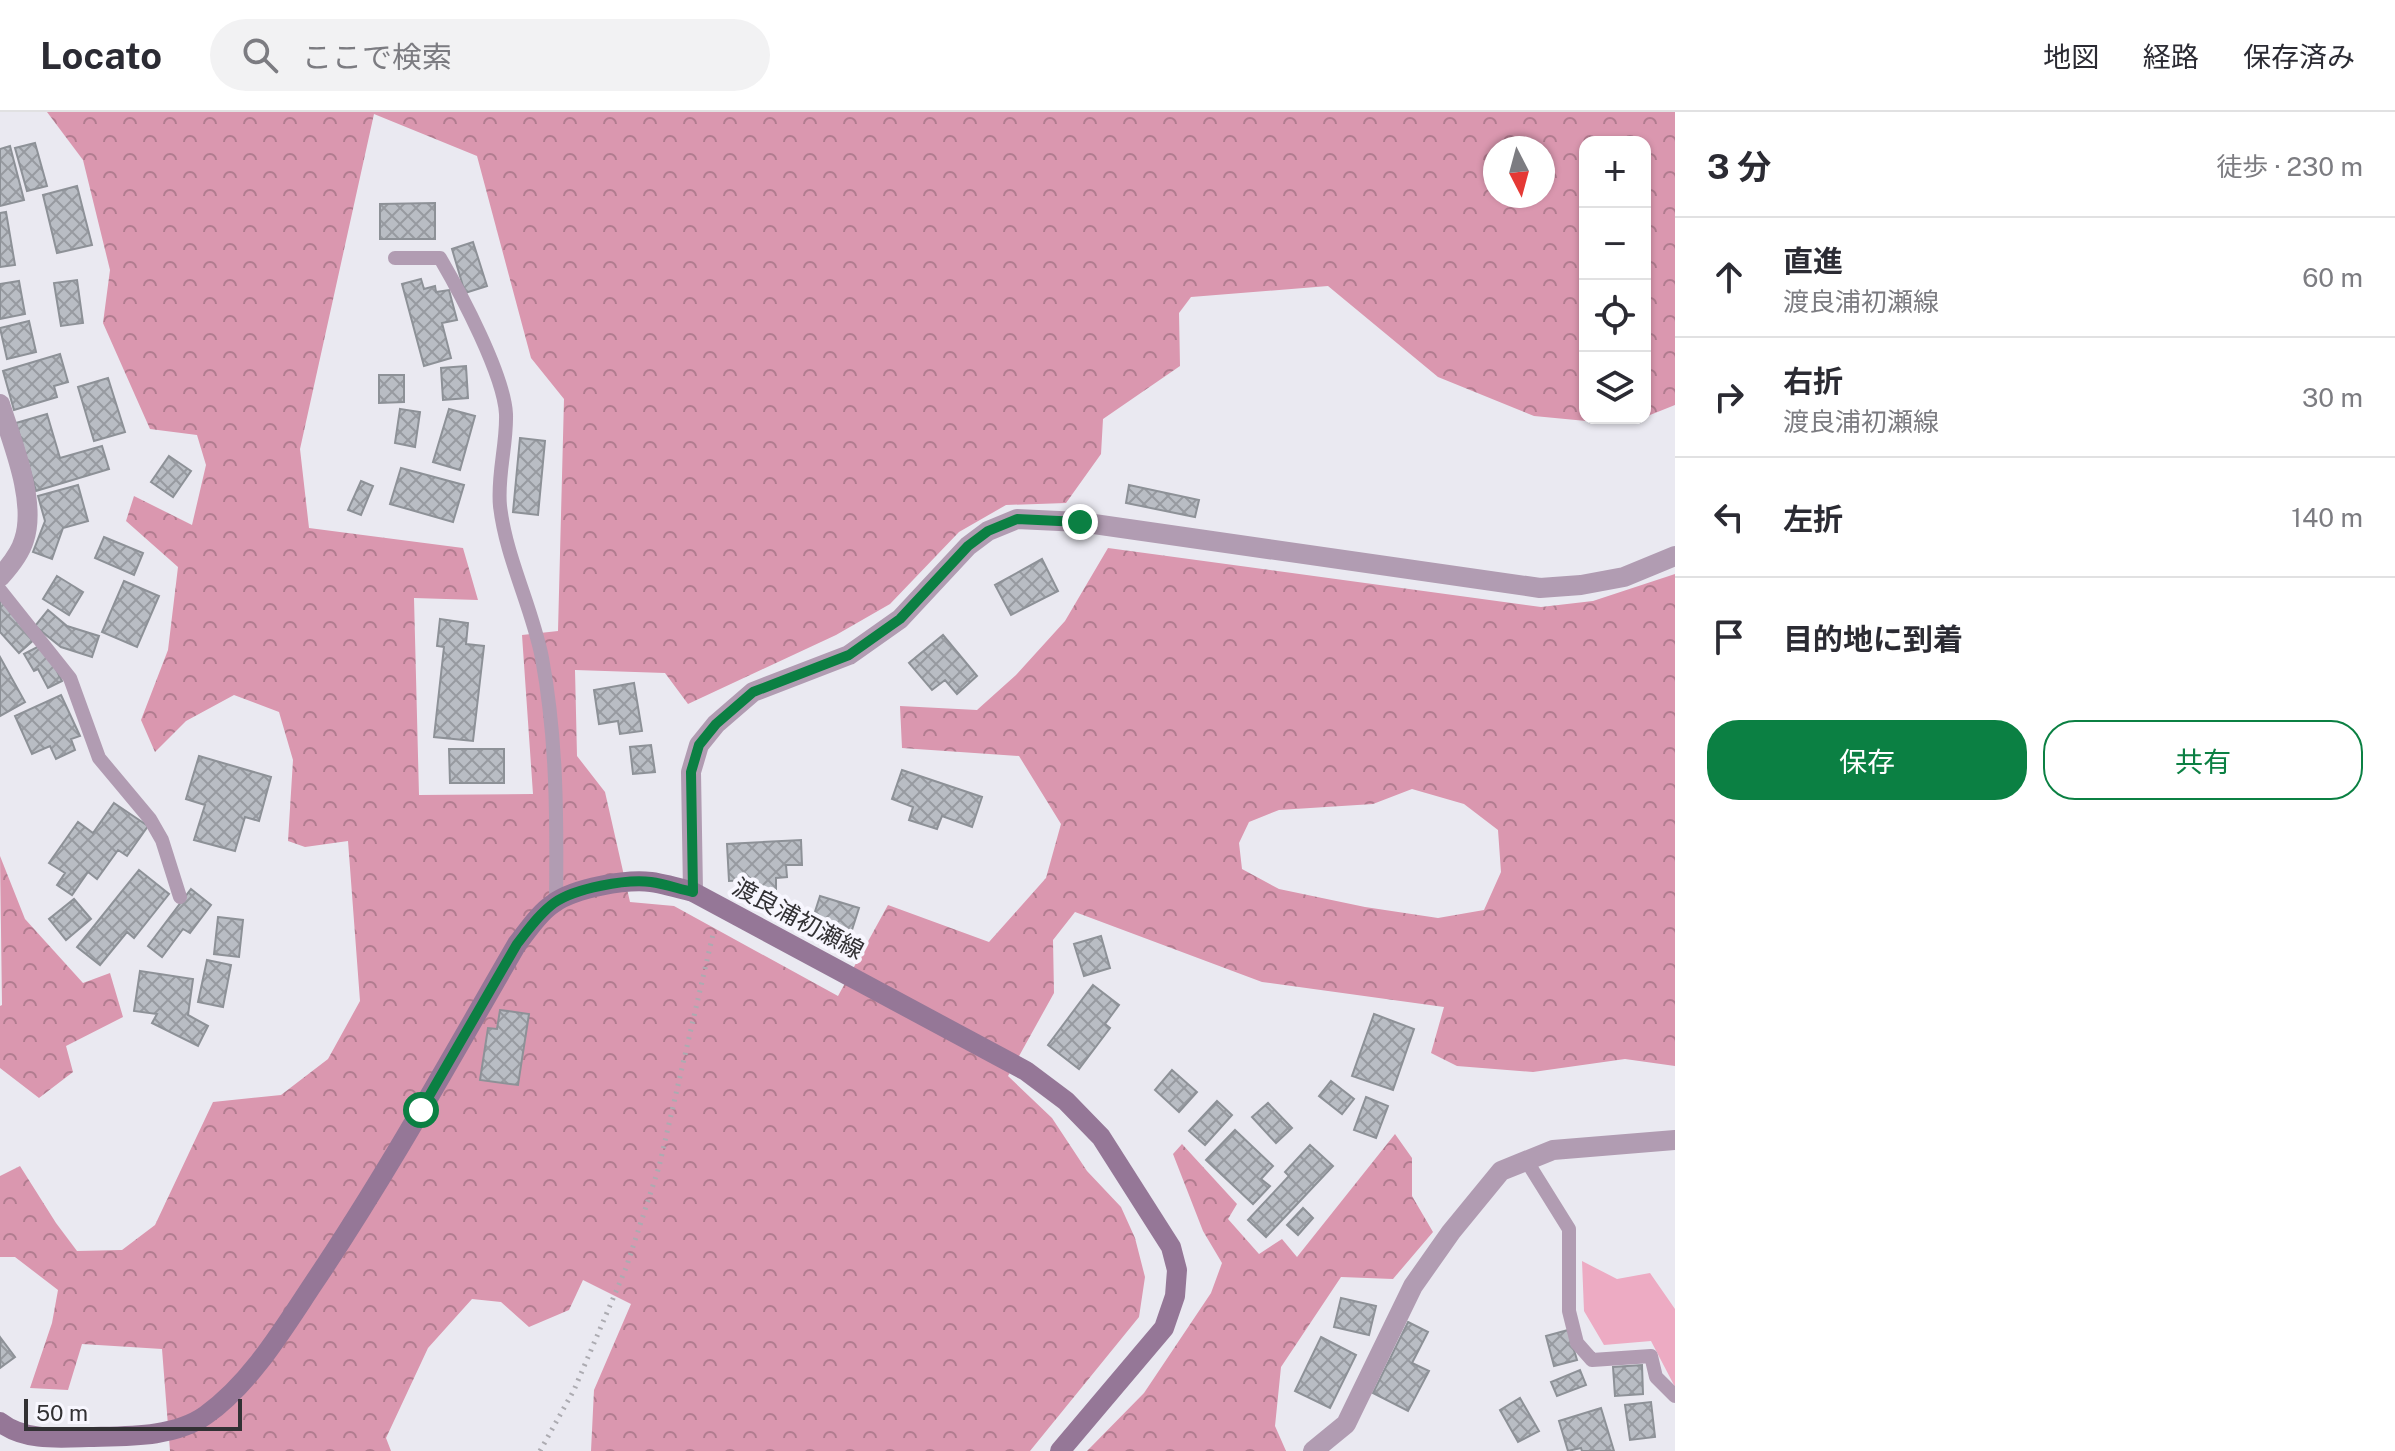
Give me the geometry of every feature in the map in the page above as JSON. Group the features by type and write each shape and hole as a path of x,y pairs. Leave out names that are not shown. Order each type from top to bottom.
{"main road":[{"name":"渡良浦初瀬線","path":"0,1422 37,1438 133,1436 174,1429 204,1417 236,1389 289,1320 334,1252 517,944 536,919 556,901 578,892 626,882 651,882 693,892 1026,1071 1066,1101 1101,1137 1171,1247 1177,1270 1175,1296 1164,1328 1060,1451"}],"street":[{"path":"0,404 20,469 28,528 23,544 0,577"},
{"path":"693,892 691,772 699,745 716,724 753,692 849,655 900,619 968,546 988,531 1017,519 1111,526 1540,588 1624,577 1675,556"},
{"path":"1313,1451 1346,1424 1413,1286 1451,1232 1501,1171 1553,1150 1675,1140"}],"lane":[{"path":"395,258 440,258 456,286 504,394 506,418 500,503 541,657 546,688 558,806 556,901"},
{"path":"0,590 70,678 99,758 150,819 162,840 180,897"},
{"path":"1526,1160 1569,1229 1569,1311 1577,1343 1592,1360 1651,1356 1656,1377 1675,1396"}],"path":[{"path":"540,1451 551,1436 626,1268 659,1167 718,905"}],"green space":[{"path":"47,112 1675,112 1675,405 1651,415 1651,136 1579,136 1579,420 1534,416 1438,377 1328,286 1191,297 1179,313 1180,366 1103,419 1101,454 1066,503 1006,505 959,532 890,604 836,635 688,704 665,673 575,670 577,756 605,792 630,902 674,906 838,996 888,905 989,942 1046,878 1061,824 1019,756 902,748 900,706 977,710 1016,675 1065,621 1108,548 1541,607 1593,601 1675,574 1675,1066 1625,1059 1533,1072 1457,1066 1431,1053 1444,1007 1262,982 1075,912 1053,940 1054,993 1008,1076 1052,1118 1087,1171 1121,1207 1135,1238 1145,1277 1139,1317 1030,1451 591,1451 594,1390 631,1304 583,1280 569,1310 529,1327 501,1302 472,1299 428,1348 386,1438 391,1451 170,1451 162,1349 82,1344 68,1390 30,1388 52,1323 58,1290 15,1257 0,1257 0,1176 20,1166 77,1251 122,1250 155,1225 213,1102 281,1095 328,1059 360,1001 348,841 305,847 288,841 293,760 279,712 234,695 186,721 155,752 141,720 168,650 178,567 126,521 134,496 192,525 206,465 197,435 150,429 103,323 110,270 83,160","holes":["374,114 477,156 531,358 564,399 558,631 522,635 533,794 419,795 414,598 478,600 463,548 309,528 300,449","1412,789 1464,804 1498,830 1501,872 1484,910 1438,918 1365,907 1279,889 1242,869 1239,843 1249,822 1279,810 1373,804"]},
{"path":"0,856 25,919 83,983 110,973 123,1017 66,1046 73,1072 39,1098 0,1068"},
{"path":"1395,1134 1412,1158 1412,1196 1433,1232 1393,1279 1341,1277 1281,1367 1275,1426 1286,1451 1087,1451 1144,1393 1211,1293 1222,1263 1203,1231 1173,1154 1182,1144 1237,1204 1228,1219 1259,1254 1282,1239 1297,1257"}],"shaded area":[{"path":"1582,1261 1617,1279 1650,1273 1675,1309 1675,1387 1651,1341 1604,1345 1584,1311"}],"building":[{"path":"35,143 47,186 27,191 15,148"},
{"path":"10,146 24,200 0,206 0,149"},
{"path":"77,186 92,245 57,253 43,195"},
{"path":"435,203 435,239 380,239 380,204"},
{"path":"6,212 15,265 0,267 0,213"},
{"path":"473,242 487,286 465,293 452,249"},
{"path":"421,279 424,289 435,286 436,292 449,290 457,320 442,323 451,358 424,366 402,284"},
{"path":"77,280 83,323 61,326 54,283"},
{"path":"19,281 25,314 0,319 0,284"},
{"path":"29,321 36,352 7,359 0,328"},
{"path":"60,354 68,382 54,386 57,397 14,410 3,371"},
{"path":"466,366 468,398 443,400 441,368"},
{"path":"379,375 404,375 404,402 379,403"},
{"path":"108,378 125,432 94,441 78,387"},
{"path":"400,409 420,412 415,447 395,443"},
{"path":"449,409 475,416 460,470 433,462"},
{"path":"47,414 60,458 102,446 109,469 36,491 16,423"},
{"path":"520,438 545,441 538,515 513,512"},
{"path":"169,456 191,471 173,497 151,482"},
{"path":"401,468 464,485 453,522 390,504"},
{"path":"361,481 373,486 361,515 348,510"},
{"path":"78,485 88,521 63,528 52,559 33,552 45,521 38,496"},
{"path":"1129,485 1199,500 1195,517 1126,503"},
{"path":"104,537 143,553 134,575 95,558"},
{"path":"1042,559 1058,591 1011,615 995,585"},
{"path":"57,576 83,592 69,615 43,599"},
{"path":"124,581 159,596 137,647 102,632"},
{"path":"0,597 36,638 19,653 0,632"},
{"path":"48,610 67,626 99,636 92,657 61,647 35,626"},
{"path":"440,619 468,623 466,644 484,646 473,741 434,737 444,647 437,646"},
{"path":"943,635 977,676 957,694 945,680 932,690 909,663"},
{"path":"43,644 62,681 48,688 38,669 34,671 24,654"},
{"path":"0,657 25,702 0,716"},
{"path":"634,683 642,731 620,734 618,721 599,724 594,690"},
{"path":"61,695 80,736 71,739 75,750 56,759 50,746 32,754 15,716"},
{"path":"651,745 655,772 633,774 630,747"},
{"path":"449,749 504,749 504,783 450,783"},
{"path":"199,756 271,777 259,821 245,817 235,851 194,840 205,805 186,799"},
{"path":"902,770 982,797 972,827 942,816 937,829 909,820 913,807 892,799"},
{"path":"114,803 148,826 127,856 118,850 97,879 88,872 72,895 57,885 65,873 49,863 78,822 93,833"},
{"path":"801,840 802,865 786,865 787,877 776,878 776,889 749,891 748,880 729,881 727,844"},
{"path":"139,870 169,894 134,938 127,932 100,965 77,947"},
{"path":"191,889 211,905 190,933 183,929 162,957 148,946"},
{"path":"820,896 859,908 851,933 812,921"},
{"path":"74,899 91,919 66,940 49,919"},
{"path":"218,917 243,920 239,957 214,954"},
{"path":"1101,936 1110,968 1084,976 1074,944"},
{"path":"207,960 231,965 223,1007 198,1002"},
{"path":"140,971 193,979 188,1015 208,1026 198,1046 152,1023 157,1014 134,1011"},
{"path":"1093,985 1119,1005 1105,1024 1110,1028 1079,1069 1048,1045"},
{"path":"500,1010 529,1014 518,1085 480,1080 488,1028 497,1029"},
{"path":"1374,1014 1414,1029 1393,1090 1352,1076"},
{"path":"1172,1070 1197,1092 1179,1112 1155,1090"},
{"path":"1331,1081 1354,1099 1342,1114 1319,1096"},
{"path":"1366,1097 1388,1106 1376,1138 1354,1130"},
{"path":"1217,1101 1232,1115 1205,1145 1189,1131"},
{"path":"1268,1103 1292,1128 1276,1143 1252,1117"},
{"path":"1235,1130 1273,1166 1261,1179 1270,1186 1253,1204 1206,1160"},
{"path":"1310,1145 1333,1166 1266,1237 1248,1220 1289,1176 1285,1172"},
{"path":"1303,1208 1313,1218 1298,1235 1287,1225"},
{"path":"1341,1298 1376,1306 1369,1335 1334,1327"},
{"path":"1408,1322 1428,1332 1412,1363 1429,1371 1408,1411 1373,1393"},
{"path":"1568,1330 1577,1360 1554,1366 1546,1336"},
{"path":"0,1337 15,1357 0,1368"},
{"path":"1321,1337 1356,1355 1330,1408 1295,1391"},
{"path":"1642,1365 1643,1394 1615,1396 1613,1367"},
{"path":"1580,1370 1586,1385 1557,1396 1551,1382"},
{"path":"1520,1398 1539,1431 1518,1442 1500,1410"},
{"path":"1651,1402 1655,1437 1630,1440 1625,1405"},
{"path":"1601,1408 1614,1451 1582,1451 1581,1448 1568,1451 1559,1421"}],"route":[{"path":"421,1110 517,944 536,919 556,901 578,892 626,882 651,882 693,892 691,772 699,745 716,724 753,692 849,655 900,619 968,546 988,531 1017,519 1080,522"}]}
